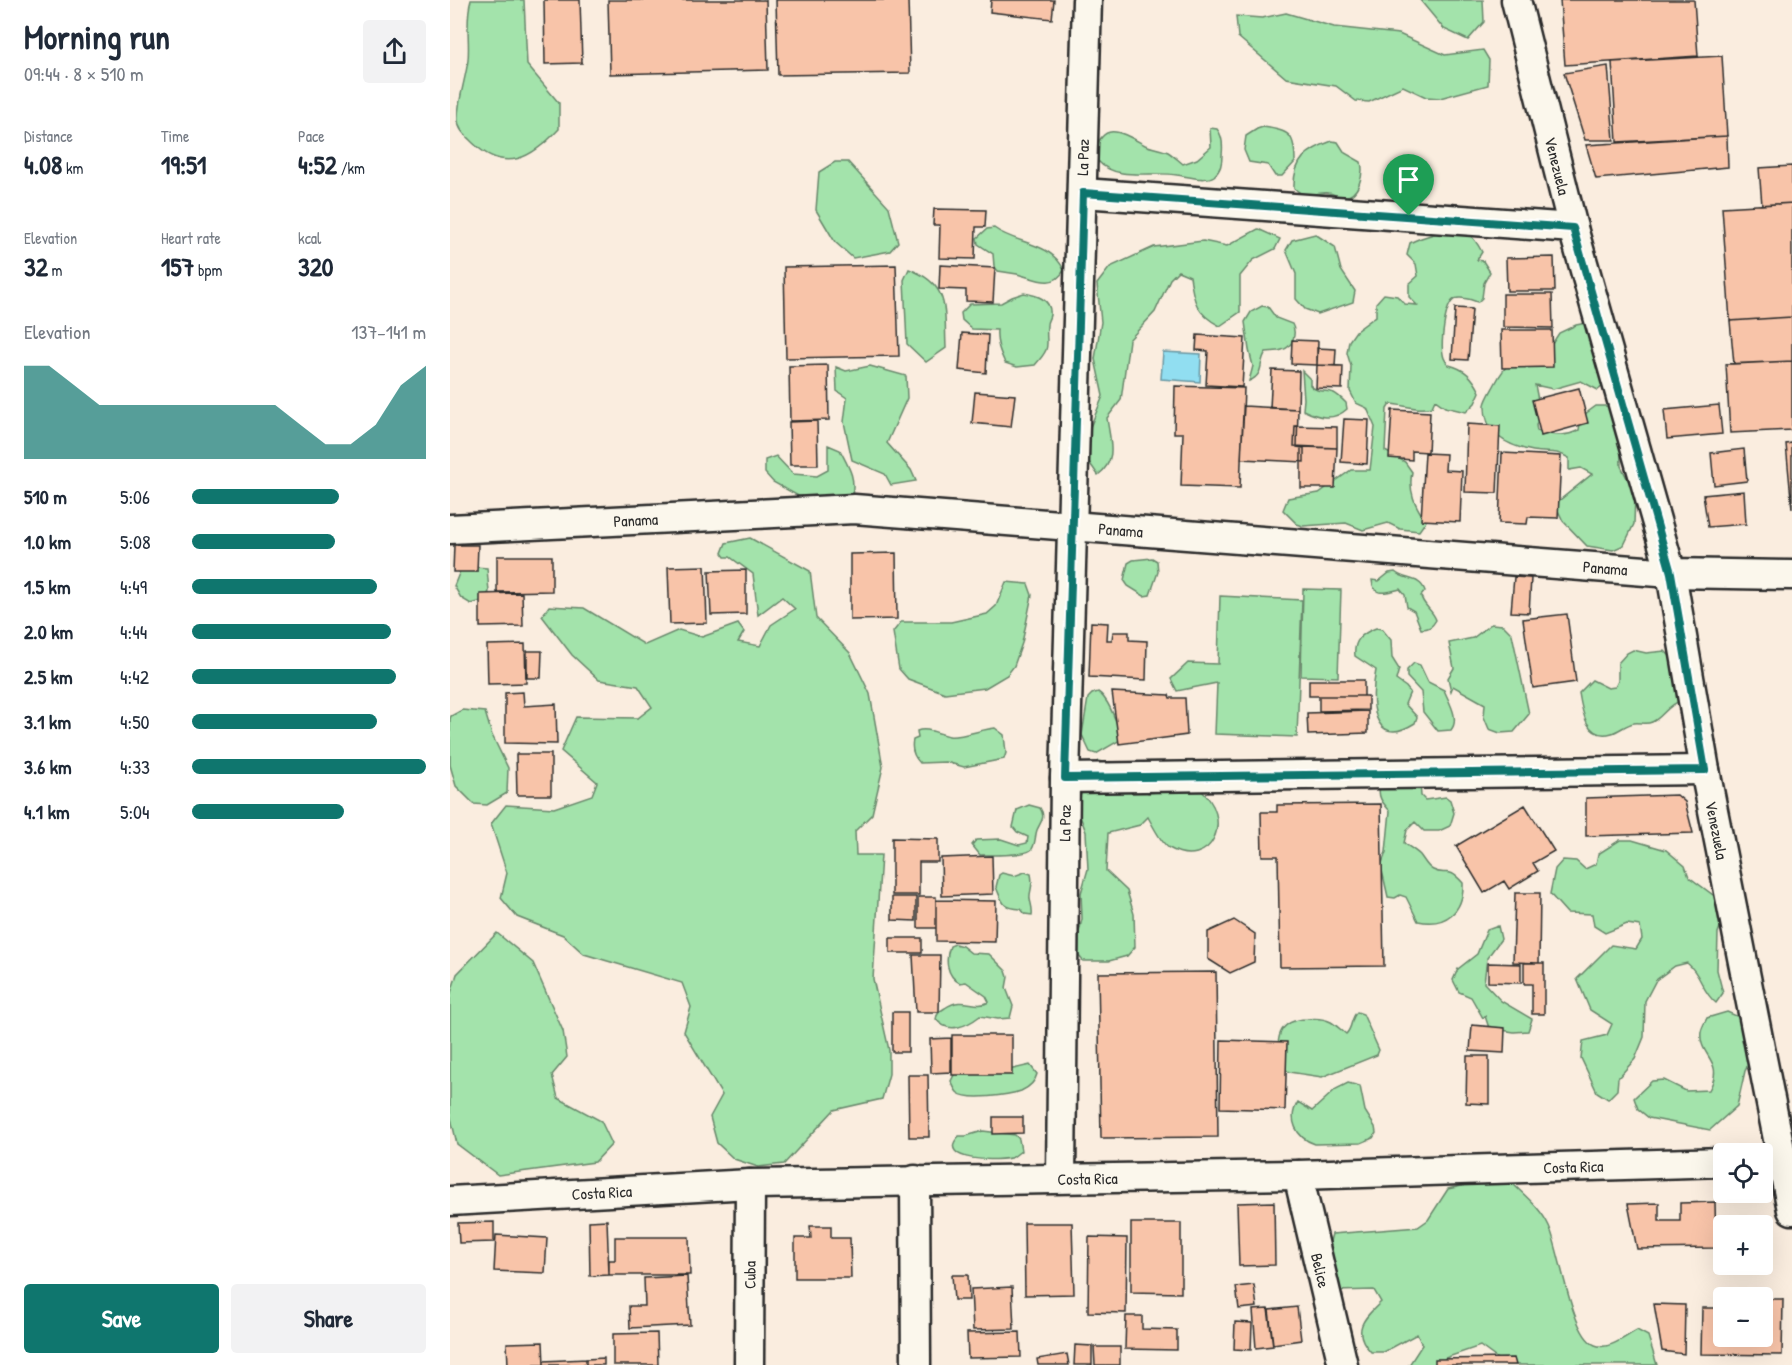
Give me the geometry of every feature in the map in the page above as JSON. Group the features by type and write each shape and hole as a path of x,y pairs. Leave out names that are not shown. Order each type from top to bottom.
{"street":[{"name":"La Paz","path":"1061,1177 1065,778 1087,0"},
{"name":"Venezuela","path":"1516,0 1573,228 1671,573 1769,1143"},
{"path":"1083,193 1573,228"},
{"name":"Panama","path":"450,529 854,509 1671,573 1792,575"},
{"path":"1065,778 1705,770"},
{"name":"Costa Rica","path":"450,1201 750,1184 1298,1174 1713,1162"},
{"name":"Venezuela","path":"1773,1163 1792,1210"},
{"name":"Belice","path":"1298,1174 1343,1365"},
{"path":"915,1180 916,1365"},
{"name":"Cuba","path":"748,1365 750,1184"}],"green space":[{"path":"471,0 524,0 527,65 559,103 559,129 539,148 518,158 507,160 496,158 485,152 465,135 458,124 468,60 468,15"},
{"path":"1420,0 1483,0 1484,22 1468,40 1444,29"},
{"path":"1286,13 1334,27 1399,34 1445,55 1483,50 1489,60 1488,85 1440,98 1426,97 1403,86 1369,102 1356,101 1336,86 1286,78 1238,37 1236,16 1262,18"},
{"path":"1263,127 1285,132 1294,145 1295,162 1282,176 1275,176 1268,165 1249,162 1244,150 1246,136"},
{"path":"1210,128 1217,129 1219,132 1222,161 1220,169 1210,178 1119,172 1103,165 1098,161 1098,154 1095,154 1103,136 1108,132 1115,132 1168,152 1183,164 1197,159 1211,147"},
{"path":"1332,141 1338,142 1345,153 1361,162 1361,179 1356,190 1353,194 1340,197 1325,193 1304,196 1294,188 1294,178 1299,163 1315,148"},
{"path":"835,162 848,162 889,207 898,242 890,251 853,258 835,242 816,210 819,172"},
{"path":"994,228 1042,248 1058,261 1064,270 1055,280 1049,281 998,271 994,266 993,254 978,244 977,238 987,229"},
{"path":"1258,229 1280,239 1275,249 1253,260 1240,276 1240,312 1220,326 1212,321 1197,306 1190,276 1178,271 1170,279 1155,312 1129,340 1121,400 1107,418 1111,442 1110,456 1108,463 1098,475 1084,455 1084,442 1103,396 1095,359 1101,322 1097,284 1110,267 1154,247 1203,241 1227,246"},
{"path":"1445,229 1471,236 1482,252 1477,260 1483,261 1490,272 1484,283 1482,298 1478,302 1463,298 1455,299 1448,309 1444,326 1442,345 1444,359 1449,365 1468,374 1474,382 1480,392 1475,403 1466,412 1445,407 1435,400 1432,407 1427,408 1390,404 1387,409 1385,451 1405,462 1412,472 1413,498 1426,521 1419,531 1400,529 1388,523 1363,530 1346,523 1303,526 1297,524 1283,510 1288,498 1319,493 1351,470 1370,470 1375,427 1367,408 1356,403 1350,391 1351,366 1347,353 1349,341 1356,331 1376,316 1376,303 1384,294 1397,296 1405,304 1417,305 1409,297 1409,284 1418,276 1416,264 1407,255 1410,243"},
{"path":"1315,234 1335,247 1341,270 1355,291 1353,302 1318,314 1305,309 1296,299 1296,274 1286,250 1292,240"},
{"path":"909,269 923,275 932,283 939,291 942,300 946,348 926,362 907,344 904,280"},
{"path":"1024,293 1046,302 1050,315 1047,323 1047,346 1044,353 1035,365 1017,367 1005,363 998,343 997,330 972,329 962,320 961,313 970,304 1001,303"},
{"path":"1262,306 1268,307 1276,318 1292,324 1294,335 1286,348 1266,352 1259,372 1249,381 1253,366 1245,322 1251,312"},
{"path":"1607,319 1623,369 1598,390 1581,381 1553,389 1535,385 1541,415 1536,425 1537,431 1553,435 1569,434 1579,430 1581,417 1596,406 1614,406 1620,422 1621,466 1635,494 1634,524 1624,545 1613,550 1587,546 1563,521 1555,504 1592,474 1581,468 1569,470 1569,458 1564,455 1533,451 1515,446 1499,437 1489,424 1485,405 1500,375 1513,362 1543,358 1559,333 1576,325"},
{"path":"870,366 906,376 907,398 887,443 911,470 916,481 891,485 885,474 852,460 844,422 847,398 837,391 836,367 846,371"},
{"path":"1302,371 1310,379 1310,385 1313,388 1336,394 1346,403 1347,409 1331,417 1314,415 1303,410"},
{"path":"828,445 840,450 852,477 852,495 818,507 773,482 765,473 765,460 776,456 793,474 817,476 828,470"},
{"path":"750,538 810,571 816,618 850,653 870,694 883,767 872,814 855,831 856,855 881,855 873,979 889,1050 889,1074 882,1099 834,1110 784,1164 758,1167 734,1159 717,1143 710,1117 722,1095 684,1032 691,1007 682,983 584,954 563,935 517,917 501,898 507,873 491,824 506,805 554,808 592,795 597,782 561,751 576,717 638,718 652,707 638,686 599,680 572,655 542,616 549,606 584,608 645,645 679,630 702,637 738,624 744,632 738,642 760,646 771,625 795,609 782,597 758,615 753,574 722,553 726,543"},
{"path":"1152,558 1157,561 1158,572 1150,595 1144,596 1128,586 1124,580 1128,563 1133,560"},
{"path":"462,566 487,568 489,592 482,601 471,604 461,598 454,586"},
{"path":"1395,572 1423,586 1425,591 1421,596 1422,599 1436,620 1430,627 1421,629 1414,611 1407,607 1405,595 1400,589 1378,592 1373,586 1372,580 1379,581 1389,573"},
{"path":"1006,582 1028,584 1032,595 1022,643 1014,666 1007,675 985,688 945,693 908,679 899,669 893,632 901,622 951,622 987,614 996,606"},
{"path":"1303,589 1341,590 1338,677 1301,676"},
{"path":"1220,596 1302,600 1297,737 1215,734 1217,683 1177,691 1171,679 1188,663 1218,664"},
{"path":"1491,624 1503,625 1512,634 1529,714 1514,732 1500,733 1489,729 1484,717 1485,704 1453,686 1451,691 1448,678 1454,668 1449,643 1473,638"},
{"path":"1376,628 1382,629 1391,640 1392,658 1399,669 1396,680 1410,692 1405,704 1417,717 1415,723 1400,730 1390,731 1382,726 1377,718 1373,694 1376,670 1355,656 1357,641"},
{"path":"1633,650 1646,653 1665,651 1674,660 1682,700 1672,705 1652,722 1631,724 1612,733 1597,733 1587,723 1579,693 1592,680 1608,688 1615,687 1618,681 1618,663"},
{"path":"1414,663 1420,665 1428,682 1444,690 1454,716 1451,730 1438,731 1423,712 1421,692 1407,677 1407,670"},
{"path":"1098,692 1116,720 1122,739 1096,754 1090,752 1082,735 1088,698"},
{"path":"462,710 485,712 492,735 508,768 507,793 487,805 474,804 456,786 450,765 450,719"},
{"path":"995,728 1004,735 1006,753 1004,759 964,767 946,762 920,763 913,753 913,740 918,738 917,731 929,730 954,736"},
{"path":"1098,761 1128,771 1148,793 1198,788 1210,800 1216,813 1217,826 1214,838 1207,847 1197,853 1184,854 1166,846 1148,817 1140,825 1108,833 1106,871 1127,891 1134,914 1135,947 1127,956 1109,961 1083,961 1075,951 1082,919 1081,893 1088,869 1086,832 1077,808 1088,770"},
{"path":"1420,784 1421,796 1425,800 1446,797 1450,800 1454,813 1450,826 1439,831 1424,831 1415,822 1407,830 1404,843 1420,855 1431,869 1454,874 1463,883 1463,893 1457,909 1445,919 1437,922 1418,921 1406,897 1400,895 1395,898 1388,897 1381,866 1386,852 1390,811 1380,797 1380,787"},
{"path":"1029,805 1040,808 1043,814 1032,849 1016,854 980,855 972,845 976,840 1001,839 1019,845 1027,843 1028,837 1017,832 1013,827 1017,810"},
{"path":"1620,840 1632,840 1666,850 1685,866 1689,877 1717,898 1722,922 1718,933 1717,970 1723,993 1716,1003 1687,963 1675,966 1656,980 1645,1001 1644,1037 1635,1059 1618,1078 1617,1090 1608,1099 1597,1092 1581,1058 1583,1041 1607,1035 1612,1024 1590,1010 1577,979 1611,945 1636,949 1642,939 1640,926 1627,924 1605,933 1594,926 1592,914 1567,913 1550,894 1555,869 1563,860 1576,861 1585,869 1596,864 1598,854"},
{"path":"1025,872 1031,874 1032,879 1030,896 1032,915 1025,914 1021,909 1007,906 1002,901 996,887 999,875 1002,873 1014,876"},
{"path":"1498,926 1501,939 1487,958 1484,983 1501,1001 1532,1019 1528,1031 1514,1032 1489,1028 1485,1016 1483,1018 1471,997 1459,992 1453,980 1458,969 1477,954 1487,930"},
{"path":"497,933 533,963 563,1031 567,1057 552,1075 558,1098 601,1121 612,1144 595,1162 498,1175 457,1144 450,1114 450,996 457,974"},
{"path":"955,944 971,953 989,954 1006,971 1008,977 1006,988 1013,1006 1010,1018 980,1016 964,1026 952,1028 946,1027 936,1019 940,1011 952,1004 989,1002 986,996 966,982 960,983 955,980 949,972 947,956 950,946"},
{"path":"1357,1012 1363,1014 1379,1050 1377,1055 1322,1077 1289,1072 1279,1064 1279,1039 1284,1027 1290,1023 1313,1018 1322,1019 1331,1022 1346,1034"},
{"path":"1727,1012 1739,1017 1753,1037 1756,1049 1745,1071 1737,1106 1710,1130 1649,1118 1638,1109 1634,1098 1652,1081 1664,1080 1686,1091 1709,1090 1714,1072 1713,1065 1703,1047 1701,1032 1707,1018"},
{"path":"1030,1065 1037,1074 1035,1080 1026,1088 1015,1093 970,1097 957,1092 951,1081 954,1075 976,1069 1000,1072"},
{"path":"1348,1083 1360,1086 1365,1111 1375,1127 1376,1133 1373,1138 1361,1143 1315,1144 1298,1133 1293,1115 1298,1102 1312,1111 1336,1089"},
{"path":"983,1131 1015,1135 1019,1139 1021,1151 1006,1159 984,1159 972,1158 955,1151 954,1145 959,1136"},
{"path":"1484,1181 1510,1181 1546,1219 1573,1309 1579,1326 1587,1338 1595,1345 1606,1346 1637,1330 1648,1336 1657,1365 1506,1365 1480,1346 1445,1358 1444,1365 1409,1365 1422,1345 1417,1334 1384,1352 1371,1352 1362,1338 1362,1326 1369,1314 1381,1302 1374,1290 1336,1291 1322,1270 1332,1234 1418,1227 1428,1220 1448,1189"}],"water":[{"path":"1163,352 1201,354 1200,382 1161,379"}],"building":[{"path":"544,0 580,0 582,63 545,64"},
{"path":"608,0 766,0 768,70 610,74"},
{"path":"776,0 908,0 910,73 778,75"},
{"path":"991,0 1054,0 1052,19 990,12"},
{"path":"1560,0 1694,0 1698,56 1565,65"},
{"path":"1722,56 1727,136 1617,142 1612,62"},
{"path":"1608,66 1614,140 1585,140 1564,73"},
{"path":"1727,136 1728,167 1596,179 1586,145"},
{"path":"1792,166 1792,203 1762,205 1759,168"},
{"path":"1792,203 1792,317 1730,321 1722,207"},
{"path":"934,209 986,210 985,227 976,227 975,259 939,258 940,225 933,225"},
{"path":"1554,257 1555,291 1507,291 1506,258"},
{"path":"896,265 899,356 786,358 784,267"},
{"path":"940,265 995,268 993,302 966,301 966,290 939,289"},
{"path":"1503,294 1552,294 1553,328 1503,327"},
{"path":"1455,308 1472,309 1468,360 1452,359"},
{"path":"1792,317 1792,361 1734,364 1730,321"},
{"path":"1501,330 1552,330 1553,367 1502,368"},
{"path":"962,333 988,335 986,373 959,370"},
{"path":"1197,335 1245,338 1242,387 1206,385 1208,351 1196,350"},
{"path":"1292,340 1318,341 1317,365 1291,364"},
{"path":"1317,348 1336,349 1335,366 1317,365"},
{"path":"1792,361 1792,430 1730,433 1726,364"},
{"path":"828,365 829,420 790,421 789,366"},
{"path":"1317,365 1343,366 1342,389 1316,388"},
{"path":"1272,370 1299,371 1298,409 1270,408"},
{"path":"1175,386 1244,388 1240,488 1181,486 1183,433 1174,433"},
{"path":"1579,388 1588,423 1541,436 1532,400"},
{"path":"975,392 1015,395 1011,427 972,423"},
{"path":"1719,405 1722,434 1667,439 1664,410"},
{"path":"1244,406 1298,409 1297,447 1304,448 1304,462 1241,459"},
{"path":"1392,410 1430,412 1428,452 1412,451 1412,460 1389,458"},
{"path":"1344,419 1369,420 1367,464 1341,462"},
{"path":"817,421 818,465 790,465 789,422"},
{"path":"1467,424 1500,426 1497,493 1465,492"},
{"path":"1295,426 1337,427 1337,448 1294,446"},
{"path":"1792,443 1792,509 1786,444"},
{"path":"1301,447 1337,448 1335,488 1301,488"},
{"path":"1744,449 1747,481 1714,485 1711,453"},
{"path":"1425,453 1446,454 1445,470 1462,471 1460,522 1421,520"},
{"path":"1502,453 1561,456 1558,518 1528,517 1527,524 1499,523"},
{"path":"1744,491 1746,524 1708,527 1703,495"},
{"path":"454,545 478,545 477,572 453,572"},
{"path":"896,553 897,619 850,620 850,554"},
{"path":"497,556 552,556 552,591 497,592"},
{"path":"705,566 707,623 670,624 668,567"},
{"path":"746,570 746,614 711,615 709,571"},
{"path":"1514,577 1531,578 1529,613 1511,612"},
{"path":"522,593 523,626 480,627 480,594"},
{"path":"1567,614 1576,682 1533,688 1523,619"},
{"path":"1091,622 1108,623 1107,640 1112,640 1113,632 1129,632 1129,640 1147,641 1146,680 1089,677"},
{"path":"525,644 526,683 488,684 487,645"},
{"path":"527,651 542,651 541,678 527,678"},
{"path":"1309,680 1364,680 1364,696 1309,696"},
{"path":"523,692 524,706 556,704 557,744 505,743 505,693"},
{"path":"1112,692 1185,698 1187,735 1119,744"},
{"path":"1319,696 1368,696 1368,710 1319,711"},
{"path":"1368,711 1368,733 1308,735 1307,713"},
{"path":"516,754 551,754 551,795 517,795"},
{"path":"1677,795 1685,802 1693,833 1586,836 1586,798"},
{"path":"1381,804 1384,966 1280,967 1278,856 1262,856 1261,812 1277,812 1277,805"},
{"path":"1525,805 1554,851 1533,863 1538,871 1509,889 1504,881 1484,893 1456,846"},
{"path":"892,838 938,839 938,862 919,862 919,895 892,895"},
{"path":"992,856 993,894 942,896 941,858"},
{"path":"1515,893 1540,893 1539,963 1513,962"},
{"path":"892,897 916,897 916,921 892,920"},
{"path":"918,897 936,897 936,928 918,928"},
{"path":"936,900 996,901 995,942 936,941"},
{"path":"1234,920 1255,934 1254,962 1230,973 1208,959 1208,932"},
{"path":"890,938 922,938 922,953 890,953"},
{"path":"913,955 940,955 939,1012 916,1012"},
{"path":"1488,963 1521,964 1521,983 1488,982"},
{"path":"1524,963 1544,963 1544,1014 1532,1014 1532,984 1524,984"},
{"path":"1216,972 1218,1137 1101,1138 1098,973"},
{"path":"892,1012 908,1012 908,1052 892,1052"},
{"path":"1472,1025 1505,1028 1504,1053 1470,1051"},
{"path":"952,1035 1012,1035 1012,1075 952,1075"},
{"path":"951,1038 951,1072 931,1073 930,1039"},
{"path":"1221,1040 1287,1042 1285,1110 1220,1108"},
{"path":"1467,1056 1489,1056 1489,1104 1466,1103"},
{"path":"908,1075 928,1075 929,1137 909,1137"},
{"path":"993,1117 1023,1117 1023,1133 993,1134"},
{"path":"1274,1202 1275,1265 1239,1266 1237,1203"},
{"path":"1659,1203 1659,1221 1680,1221 1680,1203 1715,1203 1713,1248 1637,1249 1628,1204"},
{"path":"607,1220 609,1275 590,1276 589,1221"},
{"path":"494,1222 494,1242 459,1243 458,1223"},
{"path":"1024,1223 1072,1223 1074,1294 1025,1295"},
{"path":"1131,1223 1181,1223 1181,1293 1131,1292"},
{"path":"810,1226 831,1226 831,1238 850,1238 851,1278 795,1278 795,1238 811,1238"},
{"path":"496,1235 547,1238 545,1273 494,1271"},
{"path":"615,1237 689,1237 690,1275 609,1275 609,1260 615,1260"},
{"path":"1089,1237 1127,1238 1126,1313 1088,1312"},
{"path":"952,1275 968,1275 969,1300 954,1300"},
{"path":"687,1276 690,1325 630,1328 629,1306 645,1306 644,1278"},
{"path":"1254,1285 1257,1307 1239,1309 1236,1287"},
{"path":"1012,1287 1014,1329 973,1330 971,1289"},
{"path":"1773,1299 1783,1299 1782,1355 1701,1354 1702,1308 1713,1308 1713,1347 1773,1347"},
{"path":"1654,1304 1685,1305 1684,1354 1662,1351"},
{"path":"1297,1307 1301,1340 1273,1344 1269,1310"},
{"path":"1268,1309 1273,1346 1256,1348 1253,1310"},
{"path":"1126,1316 1142,1316 1142,1329 1177,1330 1177,1350 1125,1349"},
{"path":"1235,1322 1252,1323 1251,1350 1234,1349"},
{"path":"1020,1332 1021,1357 968,1358 967,1333"},
{"path":"657,1333 658,1365 613,1365 613,1334"},
{"path":"543,1342 544,1365 508,1365 507,1343"},
{"path":"1075,1345 1092,1346 1092,1365 1074,1365"},
{"path":"1094,1347 1120,1347 1120,1365 1095,1365"},
{"path":"1067,1354 1069,1365 1038,1365 1037,1359"},
{"path":"604,1358 604,1365 586,1365 586,1359"},
{"path":"1514,1358 1516,1365 1435,1365 1435,1359"},
{"path":"586,1359 586,1365 544,1365 544,1361"}],"route":[{"path":"1083,193 1409,216 1573,228 1671,573 1705,770 1065,778 1083,193"}]}
